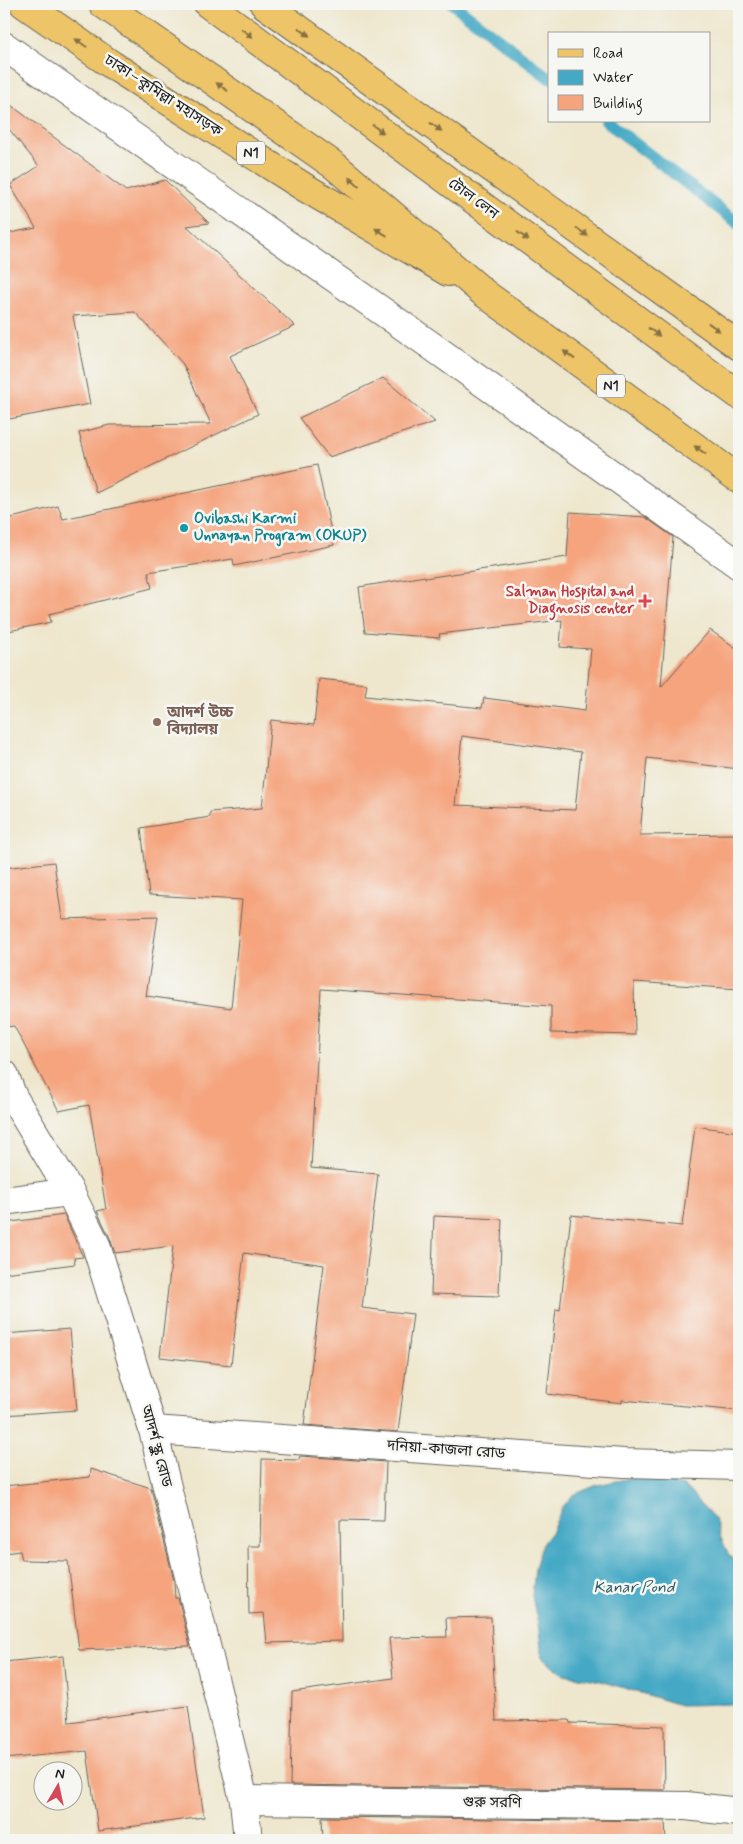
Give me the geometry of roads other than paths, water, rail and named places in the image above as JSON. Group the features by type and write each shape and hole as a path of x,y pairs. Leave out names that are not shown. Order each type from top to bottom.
{"main road":[{"name":"ঢাকা–কুমিল্লা মহাসড়ক","path":"24,4 112,64 295,181 484,293"},
{"name":"ঢাকা–কুমিল্লা মহাসড়ক","path":"104,4 336,166 484,293 739,479"},
{"name":"টোল লেন","path":"208,4 739,395"},
{"path":"264,4 739,346"}],"street":[{"path":"4,46 426,342 739,565"},
{"name":"আদর্শ স্কুল রোড","path":"4,1074 13,1097 70,1192 96,1245 153,1430 244,1800 248,1840"},
{"path":"4,1201 70,1192"},
{"name":"দনিয়া-কাজলা রোড","path":"153,1430 624,1463 739,1466"},
{"name":"গুরু সরণি","path":"244,1800 676,1806 739,1812"}],"water":[{"name":"Kanar Pond","path":"636,1477 662,1480 684,1486 715,1519 720,1536 729,1555 739,1569 739,1704 680,1705 601,1681 564,1674 542,1658 532,1596 535,1568 542,1544 552,1531 562,1508 573,1495 597,1485"}],"waterway":[{"path":"453,4 548,77"},
{"path":"607,122 739,224"}],"place":[{"name":"Ovibashi Karmi Unnayan Program (OKUP)","path":"184,528"},
{"name":"Salman Hospital and Diagnosis center","path":"645,601"},
{"name":"আদর্শ উচ্চ বিদ্যালয়","path":"157,722"}]}
